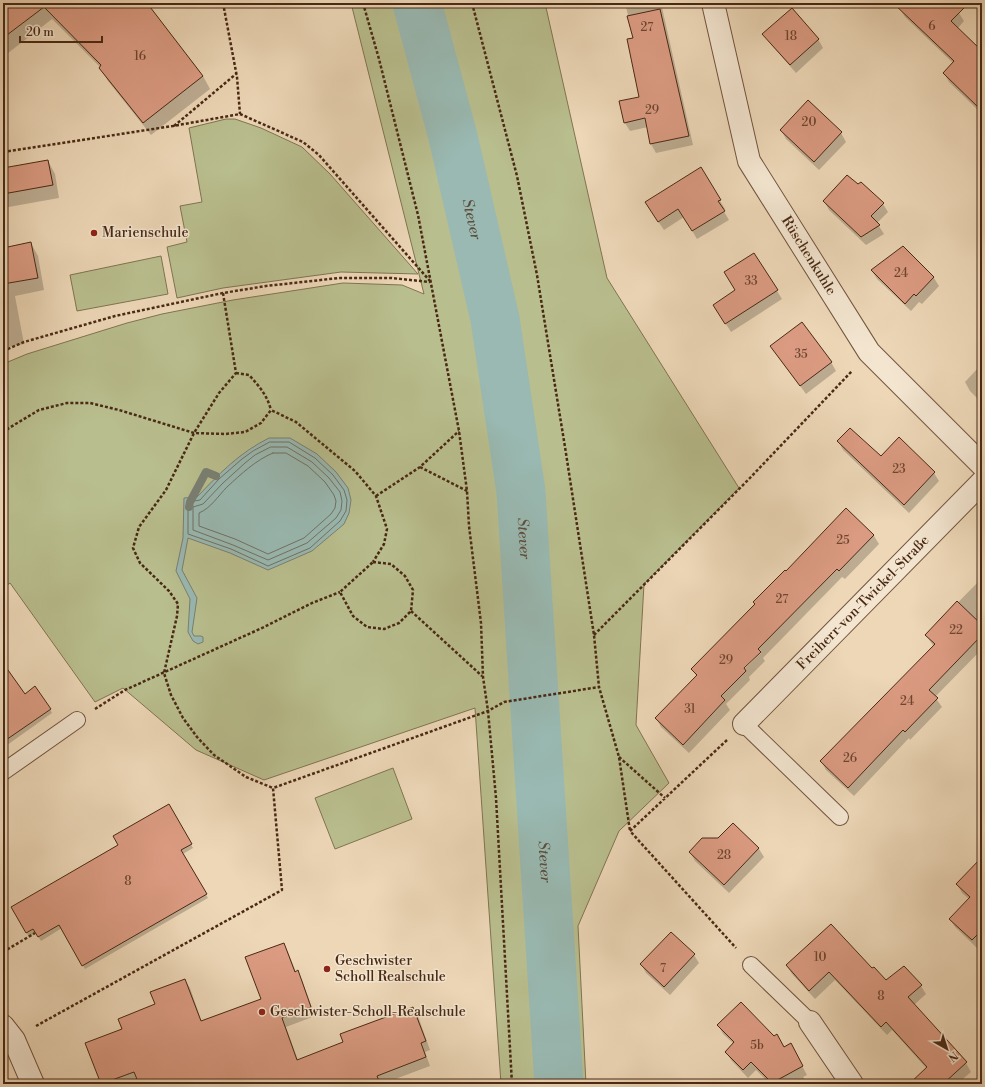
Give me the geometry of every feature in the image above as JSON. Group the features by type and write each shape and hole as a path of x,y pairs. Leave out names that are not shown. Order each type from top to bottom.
{"street":[{"name":"Rüschenkuhle","path":"713,3 749,161 869,352 982,465"},
{"name":"Freiherr-von-Twickel-Straße","path":"744,724 982,482"},
{"path":"810,1022 852,1084"},
{"path":"8,1033 33,1084"}],"lane":[{"path":"3,772 77,720"},
{"path":"744,724 840,817"},
{"path":"751,965 810,1022"}],"path":[{"path":"223,3 236,74 240,114"},
{"path":"363,3 418,215 459,431 481,623 483,677 488,711 496,798 512,1084"},
{"path":"472,3 517,176 537,275 594,635 599,687 619,757 630,831 751,965"},
{"path":"173,126 236,74"},
{"path":"3,152 173,126 240,114 303,142 319,155 430,282"},
{"path":"3,351 24,342 115,316 223,293 266,286 339,278 391,278 430,282"},
{"path":"223,293 236,374"},
{"path":"594,635 754,474 842,383 869,352"},
{"path":"77,720 125,690 164,673 262,628 312,603 340,592 373,562 384,544 386,529 376,496 354,471 296,422 271,410 268,399 249,374 236,374 219,393 194,433 166,490 139,527 133,548 140,563 169,591 178,604 177,616 164,673 167,685 183,718 214,755 246,778 273,788 488,711 504,702 599,687"},
{"path":"3,433 39,410 67,403 90,403 119,410 194,433 225,434 245,432 261,423 271,410"},
{"path":"376,496 420,467 459,431"},
{"path":"420,467 467,491"},
{"path":"340,592 353,616 367,627 384,629 399,623 412,611 413,590 405,576 391,564 373,562"},
{"path":"412,611 483,677"},
{"path":"630,831 744,724"},
{"path":"619,757 664,798"},
{"path":"8,1033 38,1025 282,890 273,788"},
{"path":"3,952 35,933"},
{"path":"91,1084 94,1081"}],"green space":[{"path":"351,3 545,3 607,278 739,488 644,584 636,725 669,783 619,831 578,926 586,1084 501,1084 475,708 264,780 196,750 123,688 95,702 10,583 3,588 3,364 27,354 127,323 162,314 233,300 343,283 402,285 424,294"},
{"path":"226,119 235,119 261,128 302,147 330,174 418,274 341,272 223,288 177,298 167,247 187,242 180,206 202,202 189,128"},
{"path":"161,256 168,294 77,311 70,275"},
{"path":"393,768 412,819 335,849 315,798"}],"water":[{"path":"269,438 290,438 317,454 336,472 348,488 351,500 349,513 344,524 312,551 268,570 230,553 188,538 182,570 197,598 192,632 194,636 203,637 203,642 198,644 193,641 188,632 190,599 176,571 183,538 184,498 197,497 239,457"}],"building":[{"path":"3,3 147,3 203,76 143,123 99,68 101,65 44,7 3,38"},
{"path":"893,3 969,3 951,21 982,51 982,111 943,73 954,61"},
{"path":"792,8 819,39 790,65 762,34"},
{"path":"660,9 689,136 650,144 645,118 624,123 619,101 639,97 627,39 633,38 627,16"},
{"path":"808,100 842,132 814,162 780,130"},
{"path":"48,160 53,185 3,194 3,168"},
{"path":"701,167 721,200 718,201 725,211 692,231 678,209 658,222 645,202"},
{"path":"847,175 858,184 861,182 884,203 871,216 880,225 861,237 823,201"},
{"path":"31,242 38,278 3,284 3,248"},
{"path":"903,246 934,277 916,296 914,294 905,304 871,270"},
{"path":"754,253 778,290 725,324 713,305 735,290 724,272"},
{"path":"802,322 832,362 800,386 770,346"},
{"path":"850,428 881,456 899,437 935,472 904,505 837,441"},
{"path":"846,508 874,535 839,571 837,569 758,649 761,652 744,668 746,671 721,696 725,700 683,745 655,718 697,675 691,669 755,604 753,602 785,570 786,571"},
{"path":"957,601 982,625 982,635 929,690 938,698 905,732 903,730 848,788 820,761 935,644 925,635"},
{"path":"3,663 25,694 35,686 51,709 3,742"},
{"path":"169,804 192,844 181,850 207,894 82,966 59,925 38,937 33,929 26,933 11,907 118,845 113,836"},
{"path":"733,823 759,848 724,885 689,852 702,838 718,838"},
{"path":"982,857 982,930 972,940 949,919 970,897 956,884"},
{"path":"831,924 872,968 874,967 886,980 904,966 922,985 908,997 967,1062 943,1084 909,1084 927,1067 886,1022 881,1027 829,972 809,991 786,965"},
{"path":"671,932 695,954 664,987 640,964"},
{"name":"Geschwister-Scholl-Realschule","path":"284,943 295,972 298,970 311,1007 282,1018 297,1060 343,1042 340,1034 413,1007 426,1041 421,1043 426,1057 377,1076 380,1084 139,1084 134,1072 101,1084 85,1043 122,1029 118,1019 155,1004 150,992 185,979 201,1021 261,999 245,957"},
{"path":"741,1002 774,1036 777,1034 784,1047 791,1043 803,1066 772,1083 751,1062 743,1070 725,1052 734,1042 717,1025"}],"waterway":[{"name":"Stever","path":"417,3 453,137 495,319 521,492 559,1084"},
{"path":"189,507 190,502 206,472 216,476"}],"place":[{"name":"Marienschule","path":"94,233"},
{"name":"Geschwister Scholl Realschule","path":"327,969"},
{"name":"Geschwister-Scholl-Realschule","path":"262,1012"}]}
